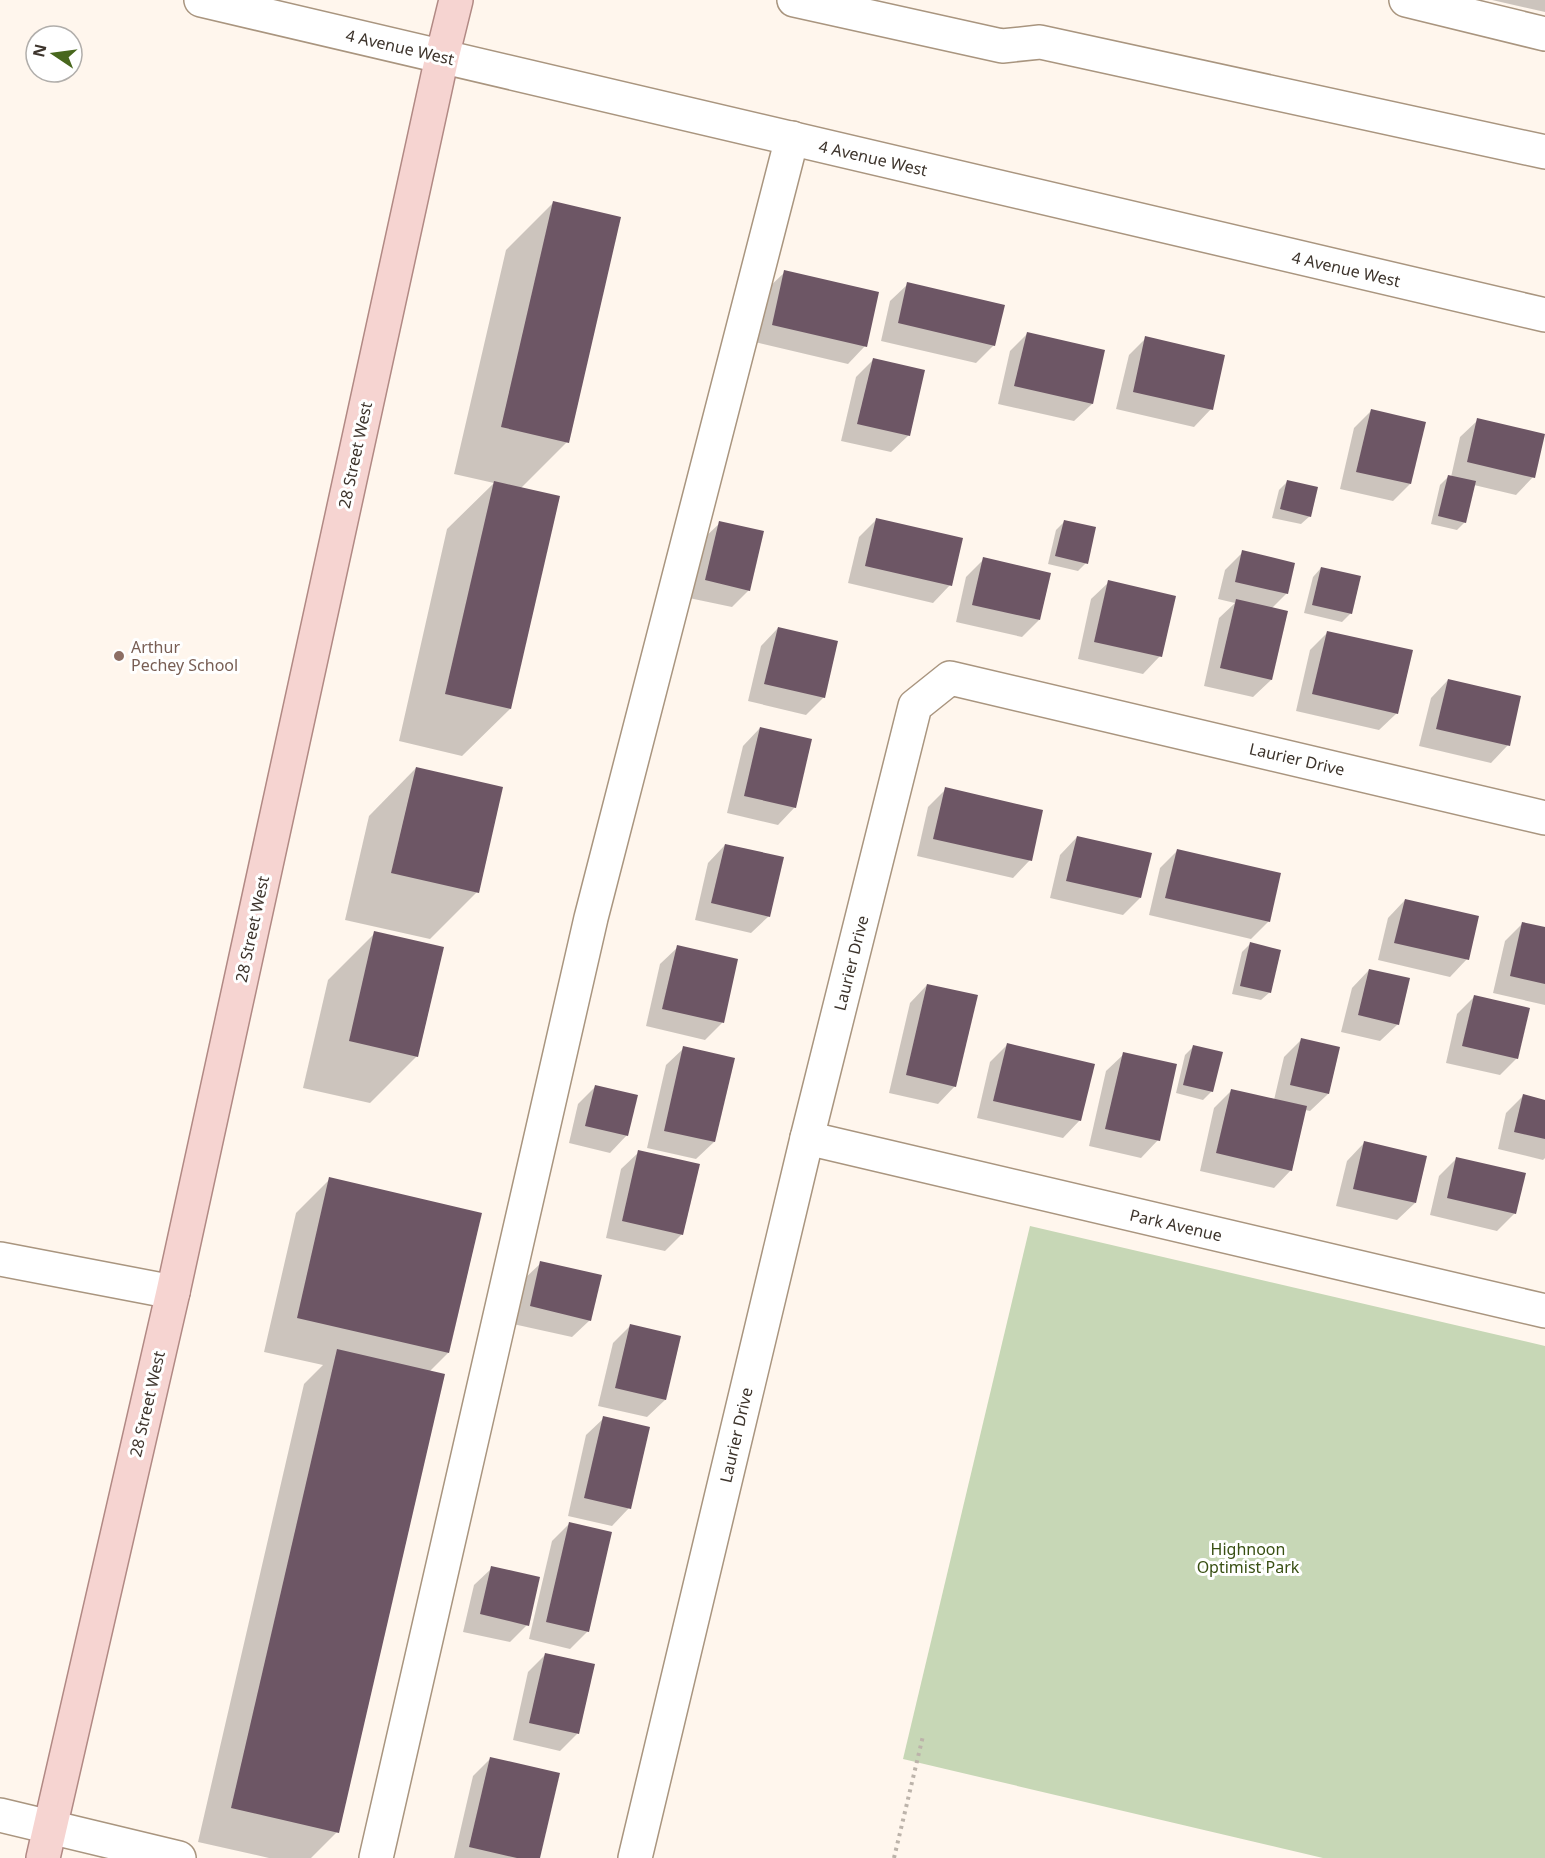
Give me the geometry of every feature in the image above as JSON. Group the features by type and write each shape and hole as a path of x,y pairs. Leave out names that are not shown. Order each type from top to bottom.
{"main road":[{"name":"28 Street West","path":"47,1843 172,1292 456,0"}],"street":[{"name":"4 Avenue West","path":"201,0 1545,315"},
{"path":"794,0 1002,46 1040,42 1545,152"},
{"path":"1406,0 1545,34"},
{"path":"376,1858 591,918 792,138"},
{"name":"Laurier Drive","path":"635,1858 807,1138 915,706 950,678 1545,818"},
{"name":"Park Avenue","path":"807,1138 1545,1311"},
{"path":"0,1259 172,1292"},
{"path":"0,1815 47,1843 179,1858"}],"path":[{"path":"894,1858 923,1736"}],"green space":[{"name":"Highnoon Optimist Park","path":"1030,1226 1545,1346 1545,1858 1323,1858 903,1759"}],"building":[{"path":"553,201 621,217 569,443 501,427"},
{"path":"784,270 879,292 867,347 772,325"},
{"path":"907,282 1005,305 995,346 898,323"},
{"path":"1027,332 1105,350 1093,404 1014,386"},
{"path":"1145,336 1225,355 1213,410 1133,392"},
{"path":"873,358 925,370 910,436 857,424"},
{"path":"1371,409 1426,422 1411,484 1356,472"},
{"path":"1477,418 1545,434 1535,478 1467,462"},
{"path":"1448,475 1476,481 1466,523 1438,516"},
{"path":"1287,480 1318,487 1311,517 1280,509"},
{"path":"494,481 560,496 511,709 445,694"},
{"path":"876,518 963,538 952,586 865,566"},
{"path":"1064,520 1096,527 1088,564 1055,556"},
{"path":"719,521 764,531 750,591 705,580"},
{"path":"1242,550 1295,563 1288,594 1235,582"},
{"path":"983,557 1051,573 1040,620 972,605"},
{"path":"1321,567 1361,576 1352,614 1312,605"},
{"path":"1108,580 1176,596 1162,657 1094,642"},
{"path":"1236,599 1288,611 1272,680 1220,668"},
{"path":"778,627 838,641 825,698 764,684"},
{"path":"1327,631 1413,650 1398,714 1312,694"},
{"path":"1448,679 1521,696 1510,746 1436,729"},
{"path":"760,727 812,739 796,808 744,796"},
{"path":"416,767 503,787 479,893 391,873"},
{"path":"945,787 1043,810 1032,861 933,839"},
{"path":"1077,836 1152,853 1141,898 1066,881"},
{"path":"725,844 784,857 770,917 711,903"},
{"path":"1177,849 1281,873 1270,922 1165,898"},
{"path":"1405,899 1479,916 1469,960 1394,943"},
{"path":"1522,922 1545,927 1545,984 1510,976"},
{"path":"374,931 444,947 418,1057 349,1041"},
{"path":"1250,942 1281,950 1271,993 1240,986"},
{"path":"677,945 738,959 724,1023 662,1009"},
{"path":"1369,969 1410,978 1399,1025 1358,1015"},
{"path":"927,984 978,995 956,1087 906,1075"},
{"path":"1474,995 1530,1008 1518,1059 1462,1046"},
{"path":"1301,1038 1340,1047 1329,1094 1290,1085"},
{"path":"1007,1043 1095,1064 1081,1121 993,1101"},
{"path":"1193,1045 1223,1052 1213,1092 1183,1085"},
{"path":"683,1046 735,1058 715,1142 664,1131"},
{"path":"1123,1052 1177,1064 1160,1141 1105,1129"},
{"path":"595,1085 638,1095 628,1136 585,1126"},
{"path":"1231,1089 1307,1106 1292,1171 1216,1153"},
{"path":"1523,1094 1545,1100 1545,1139 1514,1132"},
{"path":"1364,1141 1427,1156 1416,1203 1353,1189"},
{"path":"638,1150 700,1164 683,1235 622,1221"},
{"path":"1456,1157 1526,1173 1516,1214 1447,1198"},
{"path":"329,1177 482,1213 449,1353 297,1318"},
{"path":"540,1261 602,1275 591,1321 530,1306"},
{"path":"630,1324 681,1336 666,1400 615,1388"},
{"path":"337,1349 445,1374 339,1833 231,1808"},
{"path":"603,1416 650,1427 631,1509 584,1498"},
{"path":"569,1522 612,1532 589,1632 546,1622"},
{"path":"491,1566 540,1577 529,1626 480,1614"},
{"path":"545,1653 595,1664 579,1734 529,1723"},
{"path":"490,1757 560,1773 540,1858 517,1858 469,1847"}],"place":[{"name":"Arthur Pechey School","path":"119,656"}]}
